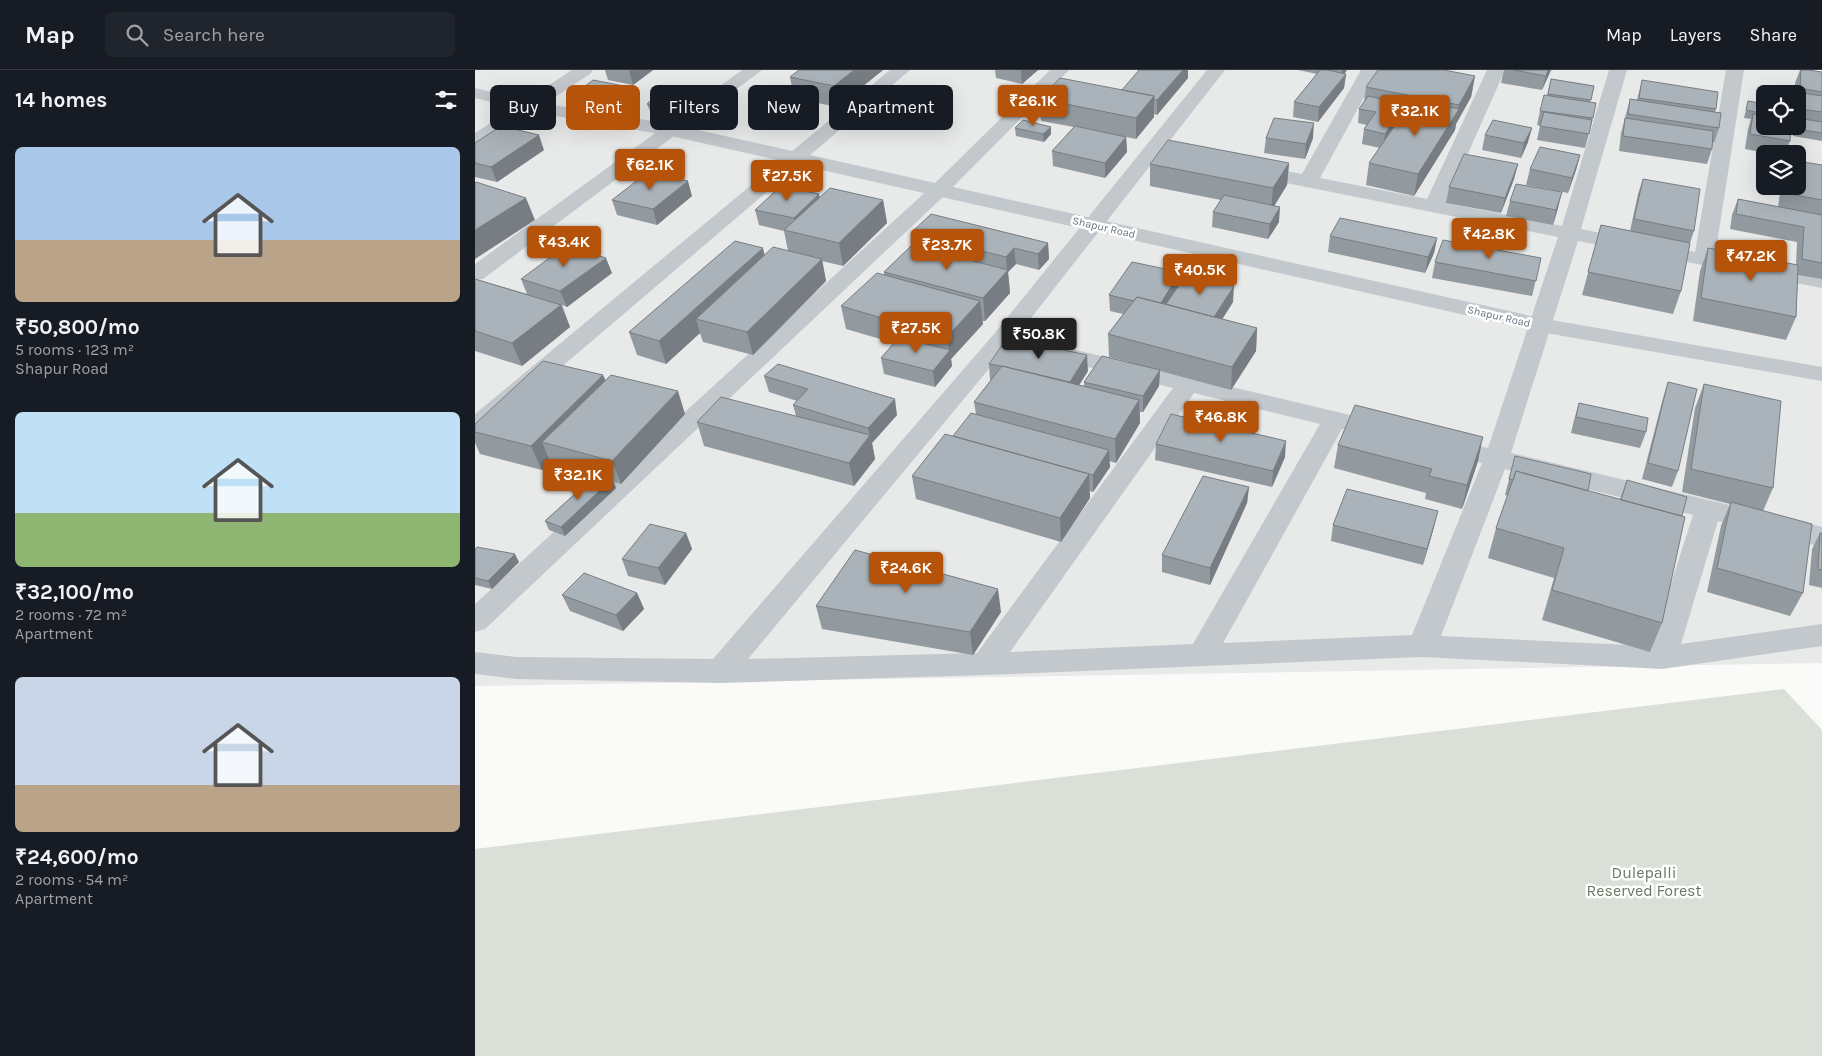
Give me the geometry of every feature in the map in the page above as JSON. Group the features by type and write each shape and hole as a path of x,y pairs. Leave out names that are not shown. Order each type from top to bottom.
{"street":[{"path":"556,88 584,70"},
{"path":"732,85 753,70"},
{"path":"475,427 901,70"},
{"path":"475,621 938,191 1060,70"},
{"path":"720,671 1002,339 1094,225 1164,152 1216,70"},
{"path":"1308,181 1370,70"},
{"path":"1434,206 1496,70"},
{"path":"1422,646 1497,458 1570,233 1618,70"},
{"path":"1705,260 1735,70"},
{"name":"Shapur Road","path":"475,93 490,97"},
{"name":"Shapur Road","path":"556,111 650,126"},
{"path":"475,141 491,130"},
{"path":"475,274 671,130"},
{"name":"Shapur Road","path":"671,130 1540,325 1822,374"},
{"path":"1231,166 1705,260 1822,281"},
{"path":"1002,339 1822,538"},
{"path":"985,664 1188,384"},
{"path":"1202,655 1335,419"},
{"path":"1662,658 1708,509"},
{"path":"475,663 516,668 720,671 985,664 1422,646 1662,658 1822,635"}],"shaded area":[{"path":"475,70 1805,70 1822,80 1822,663 475,686"}],"green space":[{"name":"Dulepalli Reserved Forest","path":"1784,689 1822,730 1822,1056 475,1056 475,849"}],"building":[{"path":"799,70 854,70 835,85 790,77"},
{"path":"1139,70 1183,70 1157,100 1154,100 1154,96 1122,90"},
{"path":"1320,70 1346,74 1319,107 1294,102"},
{"path":"1378,70 1444,70 1475,76 1459,105 1366,87"},
{"path":"1514,70 1548,70 1546,76"},
{"path":"1801,70 1822,72 1822,92 1806,89 1806,85 1800,85"},
{"path":"1060,78 1154,96 1136,118 1040,99"},
{"path":"1551,79 1594,86 1591,100 1548,94"},
{"path":"593,80 619,85 586,85"},
{"path":"1642,80 1718,92 1716,109 1639,98"},
{"path":"1806,94 1822,96 1822,112 1806,110"},
{"path":"1544,95 1596,103 1593,118 1540,111"},
{"path":"1368,96 1405,104 1385,134 1364,129 1376,112 1359,109"},
{"path":"1413,99 1459,109 1418,174 1369,163"},
{"path":"1630,99 1721,113 1719,128 1628,114"},
{"path":"1748,101 1756,102 1756,112 1746,110"},
{"path":"1544,112 1592,120 1589,134 1540,126"},
{"path":"1753,114 1756,114 1756,135 1790,135 1790,141 1750,134"},
{"path":"1274,118 1314,123 1306,144 1266,138"},
{"path":"1625,118 1713,131 1712,149 1623,136"},
{"path":"1806,119 1822,122 1822,133 1806,131"},
{"path":"1023,120 1051,127 1043,134 1015,128"},
{"path":"1493,120 1532,128 1524,143 1485,135"},
{"path":"1075,126 1126,137 1105,163 1052,151"},
{"path":"495,130 518,130 539,135 491,167 475,163 475,143"},
{"path":"1168,140 1289,163 1273,188 1150,164"},
{"path":"1540,147 1580,155 1572,178 1530,169"},
{"path":"1464,154 1518,164 1505,198 1449,187"},
{"path":"1806,162 1822,165 1822,200 1795,195 1806,195"},
{"path":"648,172 688,181 653,209 612,200"},
{"path":"1643,179 1700,189 1694,231 1634,219"},
{"path":"476,182 526,198 475,230"},
{"path":"1516,184 1562,192 1556,210 1510,201"},
{"path":"781,186 819,194 794,218 755,210"},
{"path":"830,188 883,200 839,243 784,230"},
{"path":"1224,195 1280,207 1270,224 1213,212"},
{"path":"1738,199 1822,215 1822,263 1802,259 1804,227 1736,214"},
{"path":"931,214 1048,243 1038,254 1014,248 1006,257 911,233"},
{"path":"1340,218 1437,238 1428,257 1330,236"},
{"path":"1601,225 1690,243 1681,291 1588,272"},
{"path":"1443,240 1541,258 1536,281 1435,262"},
{"path":"735,241 763,248 659,341 629,332"},
{"path":"567,245 606,258 560,291 521,279"},
{"path":"912,245 1008,270 983,298 884,272"},
{"path":"773,247 822,259 747,332 696,319"},
{"path":"1708,248 1798,265 1796,317 1701,298"},
{"path":"1132,262 1180,272 1161,303 1137,297 1134,301 1109,295"},
{"path":"877,273 980,301 947,337 841,306"},
{"path":"1186,275 1234,286 1214,317 1166,304"},
{"path":"475,279 561,305 512,343 475,331"},
{"path":"1137,297 1257,328 1232,367 1108,334"},
{"path":"899,337 950,350 933,371 881,358"},
{"path":"1007,338 1087,355 1070,382 989,364"},
{"path":"1102,356 1160,370 1143,396 1084,382"},
{"path":"543,361 603,375 531,446 475,432 475,424"},
{"path":"778,364 895,399 868,428 793,405 808,389 764,376"},
{"path":"1002,366 1139,400 1115,439 974,402"},
{"path":"611,375 678,391 612,461 542,442"},
{"path":"1668,382 1697,389 1678,471 1648,463"},
{"path":"1704,384 1781,401 1773,488 1691,469"},
{"path":"721,397 870,435 849,463 697,422"},
{"path":"1579,403 1648,418 1646,432 1576,417"},
{"path":"1355,405 1483,437 1467,485 1429,476 1432,469 1338,445"},
{"path":"971,413 1109,450 1093,475 953,436"},
{"path":"1171,414 1286,441 1273,471 1156,444"},
{"path":"945,434 1089,474 1060,518 912,476"},
{"path":"1515,456 1591,474 1588,491 1516,471 1513,480 1509,479"},
{"path":"1516,471 1685,517 1662,623 1552,590 1564,548 1496,528"},
{"path":"597,474 612,479 561,527 545,521"},
{"path":"1203,476 1249,487 1210,568 1162,555"},
{"path":"1627,480 1687,497 1682,516 1621,500"},
{"path":"1347,489 1438,511 1427,549 1333,525"},
{"path":"1731,502 1812,524 1803,593 1717,568"},
{"path":"650,524 686,533 658,568 622,559"},
{"path":"1820,533 1822,533 1822,570 1818,569"},
{"path":"477,547 515,554 488,581 475,578 475,550"},
{"path":"855,550 998,589 970,632 816,606"},
{"path":"584,573 637,593 616,615 562,595"}]}
